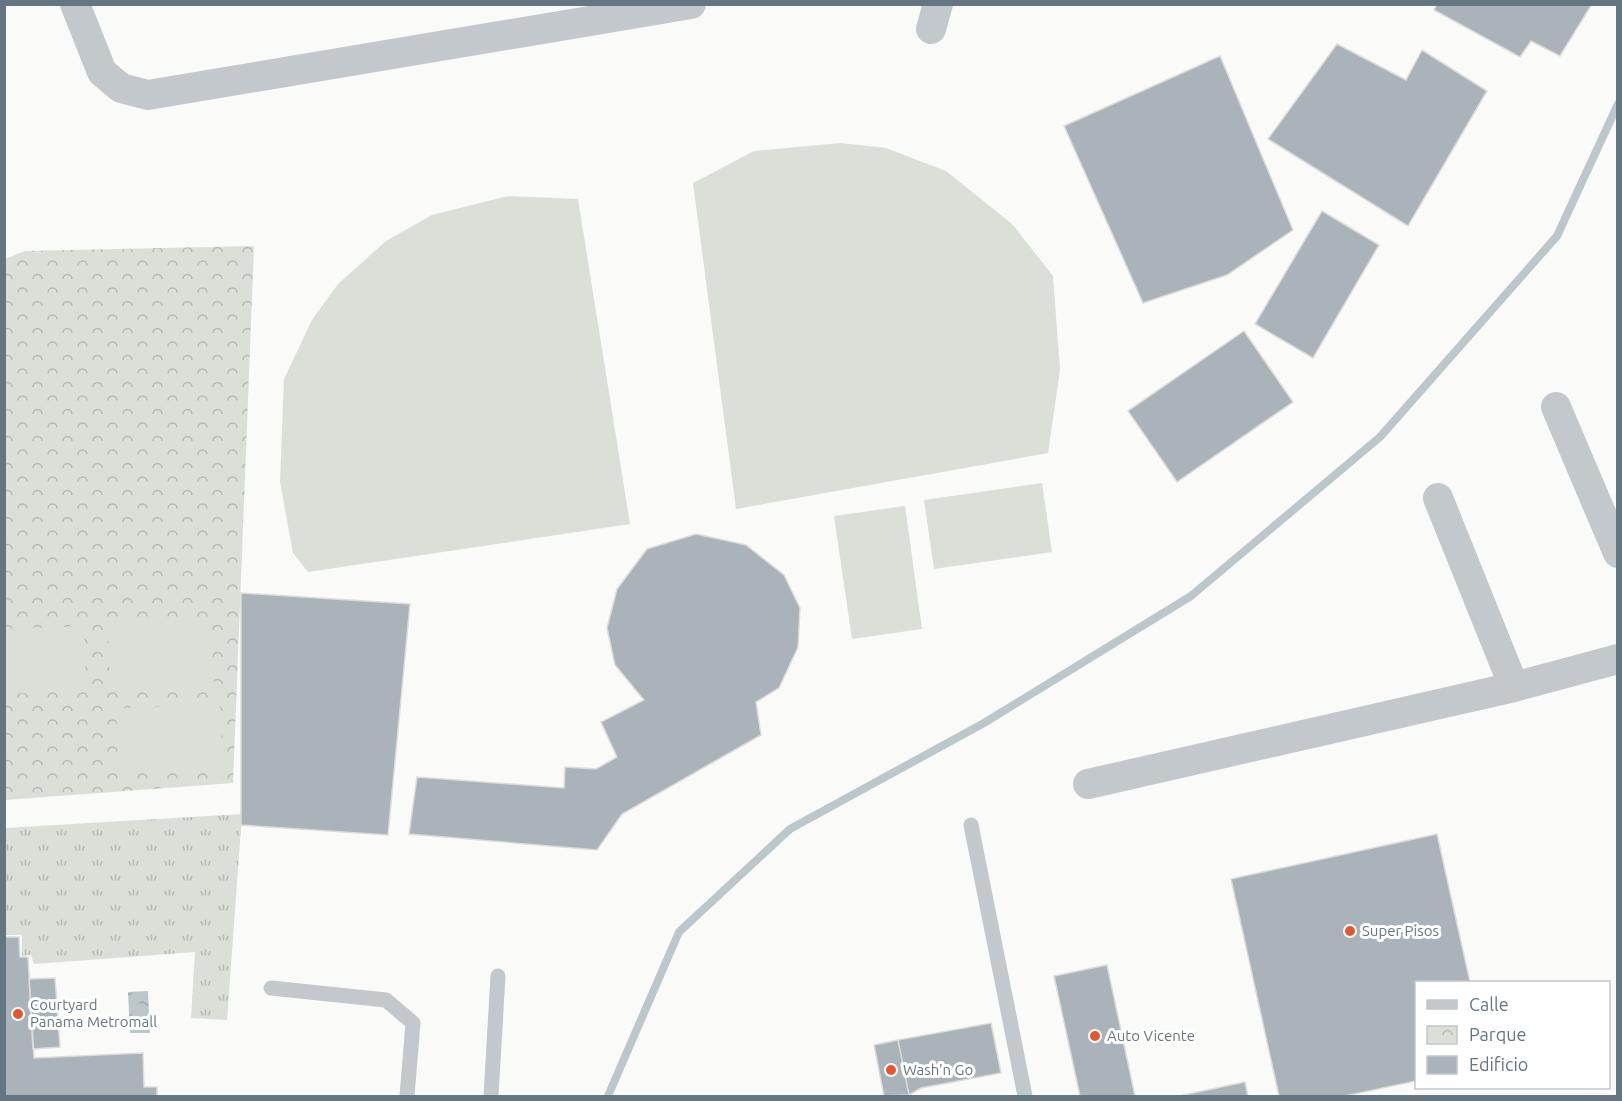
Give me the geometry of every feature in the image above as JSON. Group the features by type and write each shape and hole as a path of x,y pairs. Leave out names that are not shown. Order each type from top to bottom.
{"street":[{"path":"75,4 102,72 121,88 148,95 691,4"},
{"path":"1556,407 1617,553"},
{"path":"1438,498 1514,687"},
{"path":"1088,784 1514,687 1617,659"}],"lane":[{"path":"971,825 1025,1096"},
{"path":"491,1096 498,976"},
{"path":"271,988 386,1000 413,1023 407,1096"}],"green space":[{"path":"841,143 886,148 946,171 1012,224 1053,276 1060,370 1048,453 736,509 693,183 754,151"},
{"path":"508,196 578,199 630,524 308,572 293,553 280,482 284,379 312,320 338,284 386,241 432,215"},
{"path":"254,246 233,783 5,800 5,259 25,251"},
{"path":"1042,483 1052,552 934,569 924,500"},
{"path":"905,506 922,629 852,639 834,516"},
{"path":"211,621 214,686 110,690 108,625"},
{"path":"84,626 86,691 5,694 5,629"},
{"path":"220,704 223,769 119,773 116,708"},
{"path":"242,814 227,1020 191,1018 195,952 34,964 31,955 22,956 22,935 5,935 5,828"}],"water":[{"path":"148,991 150,1033 130,1033 128,992"}],"building":[{"path":"1437,4 1592,4 1560,56 1531,41 1520,57 1434,10"},
{"path":"1337,44 1406,80 1422,50 1487,91 1408,226 1268,139"},
{"path":"1220,56 1293,230 1227,275 1143,303 1064,126"},
{"path":"1322,211 1379,245 1313,358 1255,324"},
{"path":"1244,331 1293,402 1177,482 1128,411"},
{"path":"696,534 746,545 784,575 800,608 798,647 779,688 756,702 761,735 622,814 597,850 409,834 417,777 564,788 565,767 596,769 617,757 601,722 644,700 615,665 607,628 617,589 647,549"},
{"path":"241,593 410,604 388,835 241,825"},
{"name":"Super Pisos","path":"1437,834 1470,981 1415,981 1415,1081 1345,1096 1279,1096 1231,879"},
{"name":"Courtyard Panama Metromall","path":"4,937 19,937 20,957 28,957 34,1058 143,1053 144,1087 157,1087 157,1096 4,1096"},
{"name":"Auto Vicente","path":"1107,965 1135,1096 1080,1096 1054,976"},
{"path":"55,978 60,1047 33,1049 29,979"},
{"path":"991,1023 1001,1073 921,1088 909,1095 898,1040"},
{"name":"Wash'n Go","path":"898,1040 909,1095 884,1096 874,1045"},
{"path":"1245,1082 1248,1096 1179,1096"}],"waterway":[{"path":"608,1096 679,932 790,829 984,723 1191,596 1380,437 1557,236 1618,104"}],"place":[{"name":"Super Pisos","path":"1350,931"},
{"name":"Courtyard Panama Metromall","path":"18,1014"},
{"name":"Auto Vicente","path":"1095,1036"},
{"name":"Wash'n Go","path":"891,1070"}]}
